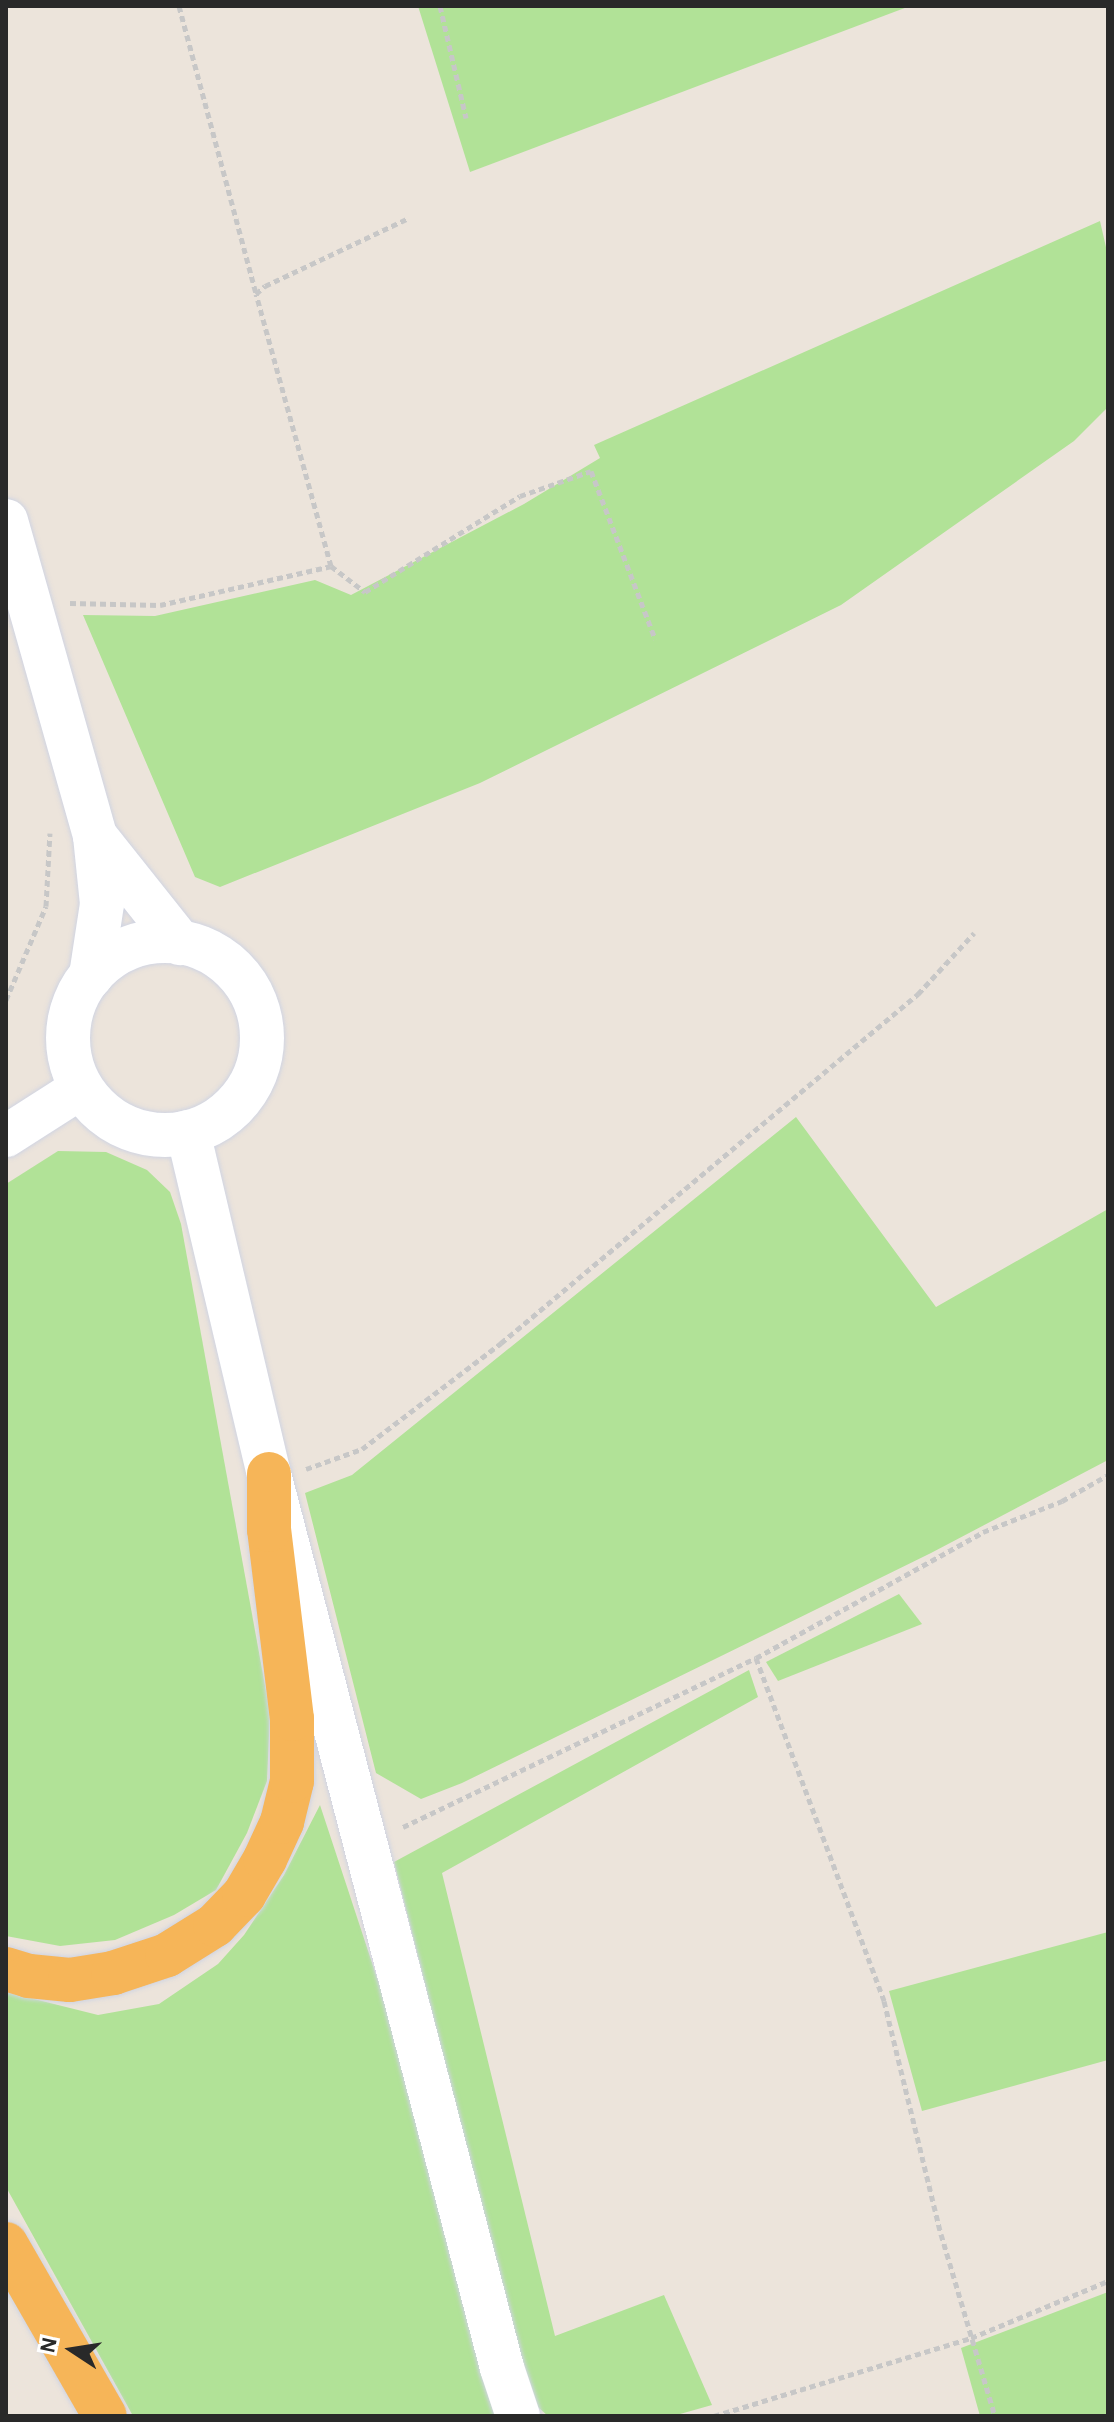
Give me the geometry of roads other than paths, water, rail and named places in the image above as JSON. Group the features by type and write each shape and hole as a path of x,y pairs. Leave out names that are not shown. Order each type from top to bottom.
{"highway":[{"path":"6,1969 29,1976 70,1980 113,1973 167,1955 215,1925 244,1895 265,1859 282,1822 292,1781 292,1719 269,1530 269,1474"},
{"path":"6,2244 105,2416"}],"street":[{"path":"6,521 95,836 102,904 91,976 72,1011 69,1030 69,1050 81,1088 109,1118 127,1128 168,1136 209,1125 242,1097 260,1057 261,1034 258,1013 238,974 201,949 161,941 122,951 91,976"},
{"path":"95,836 180,943"},
{"path":"6,1136 81,1088"},
{"path":"188,1132 269,1474 498,2352 518,2416"}]}
